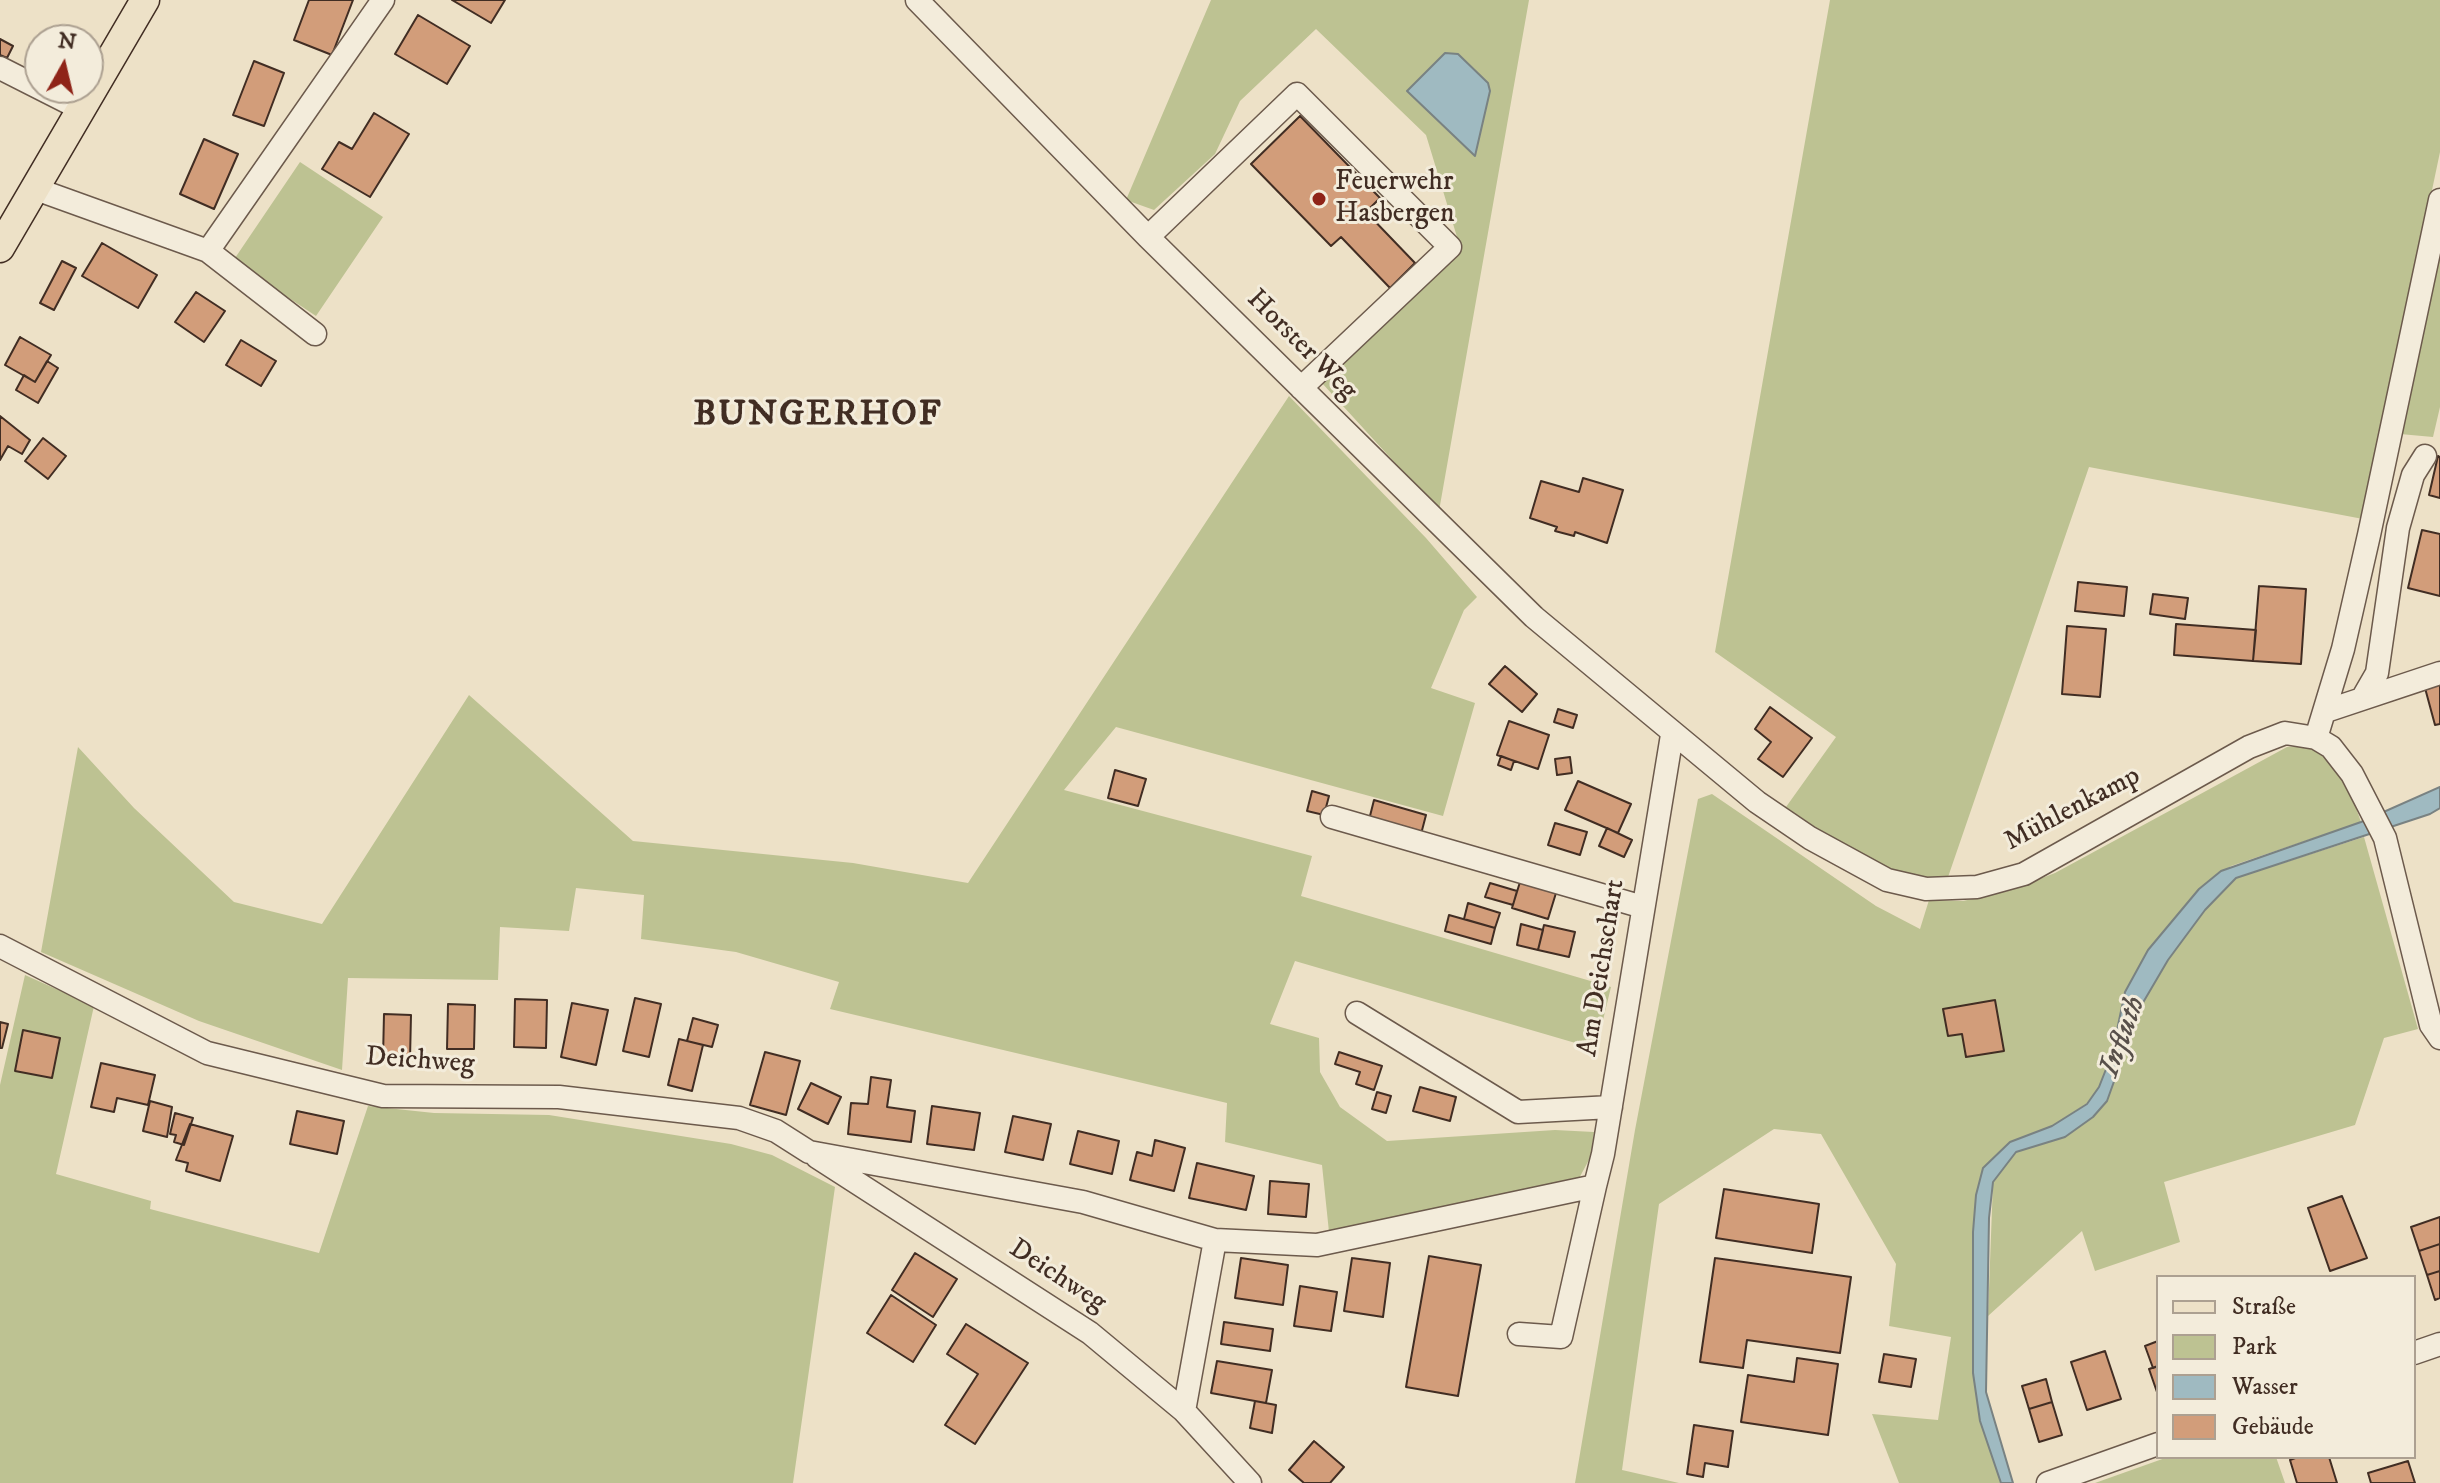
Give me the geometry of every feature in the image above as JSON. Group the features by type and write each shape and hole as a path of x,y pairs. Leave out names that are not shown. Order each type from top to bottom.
{"main road":[{"path":"0,248 145,0"}],"street":[{"path":"208,251 383,0"},
{"name":"Horster Weg","path":"917,0 1148,237 1534,617 1664,727"},
{"path":"0,68 81,109"},
{"path":"1148,237 1297,94 1450,247 1301,388"},
{"path":"33,188 208,251 315,334"},
{"path":"2440,200 2369,535 2326,711 2316,738 2331,747 2352,774 2385,838 2431,1025 2440,1038"},
{"path":"2362,699 2377,673 2398,528 2413,475 2425,456"},
{"path":"2326,711 2440,673"},
{"name":"Mühlenkamp","path":"1664,727 1757,802 1810,838 1887,880 1926,889 1977,887 2024,874 2249,747 2285,733 2316,738"},
{"name":"Am Deichschart","path":"1519,1334 1561,1337 1611,1107 1643,907 1664,727"},
{"path":"1332,817 1643,907"},
{"name":"Deichweg","path":"0,946 207,1053 383,1096 559,1097 739,1118 776,1131 1090,1333 1184,1411 1250,1483"},
{"path":"1357,1013 1518,1112 1611,1107"},
{"name":"Deichweg","path":"809,1152 1083,1202 1215,1240 1317,1245 1595,1186"},
{"path":"1184,1411 1215,1240"},
{"path":"2416,1352 2440,1344"},
{"path":"2048,1483 2156,1445"}],"green space":[{"path":"1211,0 1529,0 1439,511 1321,382 1461,250 1426,135 1316,29 1240,101 1215,154 1154,210 1126,200"},
{"path":"1830,0 2440,0 2440,152 2363,519 2089,467 1947,880 1912,878 1865,861 1786,807 1836,737 1715,652"},
{"path":"300,162 383,217 316,316 233,261"},
{"path":"2440,220 2440,407 2433,437 2400,434"},
{"path":"1289,396 1426,538 1477,597 1464,610 1431,688 1475,703 1443,816 1116,727 1064,790 1312,856 1301,896 1611,987 1596,1049 1295,961 1270,1024 1319,1038 1320,1072 1340,1107 1387,1141 1555,1130 1594,1132 1591,1156 1576,1184 1329,1232 1322,1165 1225,1142 1227,1103 830,1009 839,982 736,952 641,939 644,895 576,888 569,931 500,927 498,980 348,978 342,1070 199,1021 41,952 78,747 134,808 234,902 322,924 469,695 633,841 853,863 968,883"},
{"path":"2308,746 2330,759 2351,794 2361,822 2231,866 2199,889 2148,950 2125,992 2112,1054 2099,1088 2086,1104 2052,1126 2010,1142 1976,1195 1973,1373 1980,1421 2001,1483 1899,1483 1872,1414 1938,1420 1951,1337 1889,1326 1896,1264 1821,1134 1774,1129 1659,1204 1622,1470 1679,1483 1575,1483 1635,1130 1698,799 1712,794 1876,906 1920,929 1929,900 1963,901 2008,891 2055,873 2287,747"},
{"path":"2364,837 2418,1029 2384,1038 2355,1125 2164,1182 2180,1242 2095,1271 2082,1231 1988,1316 1993,1182 2016,1152 2065,1137 2107,1101 2141,1006 2168,960 2205,910 2236,878"},
{"path":"25,975 94,1006 56,1174 151,1201 150,1209 319,1253 368,1106 434,1113 549,1115 731,1144 772,1155 835,1187 793,1483 0,1483 0,1085"},
{"path":"2162,1459 2277,1459 2285,1483 2095,1483"}],"water":[{"path":"1445,53 1458,54 1488,83 1490,91 1475,156 1407,91"},
{"name":"Influth","path":"2440,787 2440,808 2430,814 2236,878 2205,910 2168,960 2141,1006 2107,1101 2093,1117 2065,1137 2016,1152 1993,1182 1989,1218 1986,1392 2013,1483 2001,1483 1980,1421 1973,1373 1973,1232 1976,1195 1983,1168 2010,1142 2052,1126 2087,1104 2099,1087 2112,1054 2125,992 2148,950 2199,889 2221,871 2361,822"}],"building":[{"path":"309,0 353,0 332,55 294,40"},
{"path":"452,0 505,0 491,23"},
{"path":"418,15 470,46 447,84 395,54"},
{"path":"0,39 13,46 7,58 0,55"},
{"path":"254,61 284,73 264,126 233,115"},
{"path":"374,113 409,134 370,197 322,169 339,142 352,149"},
{"path":"1300,116 1380,198 1366,212 1415,263 1390,288 1341,237 1331,246 1251,164"},
{"path":"204,139 238,154 214,209 180,194"},
{"path":"102,243 157,275 138,308 82,276"},
{"path":"62,261 76,268 54,310 40,303"},
{"path":"196,292 225,311 204,342 175,322"},
{"path":"20,337 51,355 35,382 5,365"},
{"path":"241,340 276,361 261,386 226,365"},
{"path":"47,361 58,368 38,403 16,390 24,375 35,382"},
{"path":"0,416 30,440 22,454 8,446 0,460"},
{"path":"43,438 66,456 48,479 25,461"},
{"path":"2440,457 2440,498 2429,495"},
{"path":"1583,478 1623,490 1607,543 1575,532 1574,536 1555,531 1557,527 1530,518 1541,481 1579,492"},
{"path":"2422,530 2440,534 2440,596 2408,588"},
{"path":"2078,582 2127,587 2124,616 2075,611"},
{"path":"2259,586 2306,589 2301,664 2253,661"},
{"path":"2153,594 2188,598 2185,619 2150,614"},
{"path":"2176,624 2256,630 2253,661 2174,655"},
{"path":"2067,626 2106,629 2100,697 2062,694"},
{"path":"1505,666 1537,694 1522,712 1489,684"},
{"path":"2440,684 2440,724 2435,725 2425,688"},
{"path":"1770,707 1812,738 1783,777 1758,759 1771,742 1755,729"},
{"path":"1558,709 1577,715 1573,728 1554,722"},
{"path":"1509,721 1549,735 1538,769 1497,755"},
{"path":"1501,756 1514,761 1511,770 1498,765"},
{"path":"1570,757 1572,773 1557,775 1555,759"},
{"path":"1115,770 1146,779 1138,806 1108,798"},
{"path":"1578,781 1631,804 1618,833 1565,810"},
{"path":"1312,791 1329,796 1324,815 1307,811"},
{"path":"1374,800 1426,815 1420,838 1368,824"},
{"path":"1555,823 1587,832 1580,855 1548,845"},
{"path":"1607,828 1632,840 1624,857 1599,846"},
{"path":"1520,882 1556,893 1548,919 1512,908"},
{"path":"1490,883 1517,891 1513,905 1485,897"},
{"path":"1468,903 1500,913 1495,928 1464,919"},
{"path":"1449,915 1495,928 1491,944 1445,931"},
{"path":"1521,924 1543,930 1538,950 1517,945"},
{"path":"1544,925 1575,932 1569,957 1538,950"},
{"path":"635,998 661,1004 649,1057 623,1051"},
{"path":"515,999 547,1000 546,1048 514,1047"},
{"path":"1995,1000 2004,1051 1966,1057 1962,1034 1948,1036 1943,1009"},
{"path":"572,1003 608,1010 596,1065 561,1057"},
{"path":"448,1004 475,1005 474,1049 447,1049"},
{"path":"384,1014 411,1015 410,1059 383,1058"},
{"path":"693,1018 718,1025 712,1047 687,1041"},
{"path":"0,1022 8,1024 2,1048 0,1048"},
{"path":"23,1030 60,1038 52,1078 15,1071"},
{"path":"679,1039 703,1045 692,1091 668,1085"},
{"path":"765,1052 800,1061 786,1115 750,1105"},
{"path":"1339,1052 1382,1066 1374,1090 1356,1084 1360,1072 1335,1064"},
{"path":"101,1063 155,1075 148,1105 117,1098 114,1112 91,1107"},
{"path":"871,1077 891,1080 887,1107 915,1111 911,1142 848,1134 851,1103 868,1104"},
{"path":"811,1083 841,1097 828,1124 798,1109"},
{"path":"1420,1087 1456,1097 1450,1121 1413,1111"},
{"path":"1377,1092 1391,1096 1386,1113 1372,1109"},
{"path":"150,1101 172,1107 167,1137 143,1131"},
{"path":"932,1106 980,1113 974,1150 927,1144"},
{"path":"297,1111 344,1121 337,1154 290,1144"},
{"path":"175,1113 193,1118 184,1145 174,1142 176,1135 170,1134"},
{"path":"1013,1116 1051,1124 1043,1160 1005,1152"},
{"path":"190,1124 233,1136 220,1181 186,1171 188,1163 176,1160"},
{"path":"1078,1131 1119,1141 1112,1174 1070,1164"},
{"path":"1155,1140 1185,1148 1174,1191 1130,1180 1137,1152 1152,1156"},
{"path":"1197,1163 1254,1176 1246,1210 1189,1198"},
{"path":"1270,1181 1309,1184 1306,1217 1268,1214"},
{"path":"1724,1189 1819,1204 1812,1253 1716,1238"},
{"path":"2342,1196 2367,1258 2330,1271 2308,1208"},
{"path":"2440,1217 2440,1244 2419,1251 2411,1227"},
{"path":"2440,1244 2440,1271 2427,1275 2419,1251"},
{"path":"915,1253 957,1279 933,1317 892,1290"},
{"path":"1429,1256 1481,1265 1458,1396 1406,1387"},
{"path":"1241,1258 1288,1265 1283,1305 1235,1298"},
{"path":"1352,1258 1390,1263 1383,1317 1344,1311"},
{"path":"1715,1258 1851,1277 1840,1353 1747,1340 1743,1368 1700,1362"},
{"path":"2440,1271 2440,1298 2435,1300 2427,1275"},
{"path":"1300,1286 1337,1292 1331,1331 1294,1326"},
{"path":"891,1295 936,1325 913,1362 867,1333"},
{"path":"1224,1322 1273,1329 1270,1351 1221,1344"},
{"path":"966,1324 1028,1363 975,1444 945,1425 978,1374 947,1354"},
{"path":"2156,1342 2156,1367 2153,1368 2145,1346"},
{"path":"2105,1351 2121,1399 2087,1410 2071,1362"},
{"path":"1884,1354 1916,1359 1911,1387 1879,1382"},
{"path":"1797,1358 1838,1364 1828,1435 1741,1422 1748,1375 1794,1382"},
{"path":"1217,1361 1272,1370 1266,1403 1211,1393"},
{"path":"2156,1367 2156,1389 2149,1369"},
{"path":"2046,1379 2052,1402 2029,1409 2022,1386"},
{"path":"1255,1401 1276,1405 1272,1433 1250,1428"},
{"path":"2052,1402 2062,1435 2039,1442 2029,1409"},
{"path":"1694,1425 1733,1431 1728,1467 1705,1463 1703,1477 1687,1474"},
{"path":"1314,1441 1344,1467 1330,1483 1304,1483 1289,1470"},
{"path":"2330,1459 2337,1483 2297,1483 2290,1460"},
{"path":"2408,1461 2415,1483 2371,1483 2368,1473"}],"place":[{"name":"Feuerwehr Hasbergen","path":"1319,199"}],"district":[{"name":"BUNGERHOF","path":"818,417"}]}
